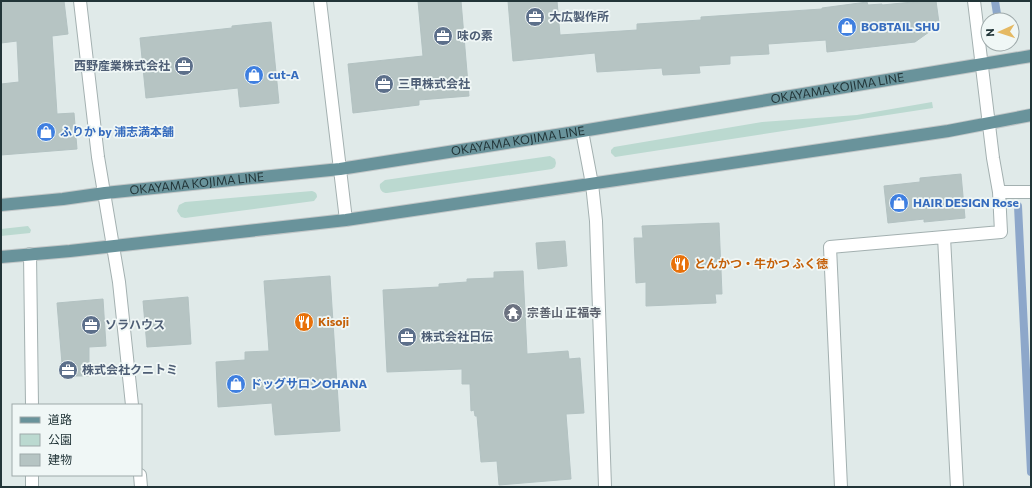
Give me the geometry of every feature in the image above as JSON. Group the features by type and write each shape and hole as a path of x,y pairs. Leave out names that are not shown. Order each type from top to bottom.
{"main road":[{"name":"OKAYAMA KOJIMA LINE","path":"1,205 340,169 582,131 1031,56"},
{"path":"1,257 346,220 989,124 1031,115"}],"street":[{"path":"80,1 98,157 119,282 132,404"},
{"path":"320,1 346,220"},
{"path":"841,487 830,247 1001,232 999,192 974,1"},
{"path":"582,131 592,184 596,222 605,487"},
{"path":"999,192 1031,192"},
{"path":"944,237 957,487"},
{"path":"30,254 32,404"},
{"path":"32,476 32,487"},
{"path":"140,476 141,487"}],"green space":[{"path":"932,102 933,108 615,157 611,153 611,150 614,147 762,122 857,115"},
{"path":"550,156 555,159 556,163 555,167 552,169 387,193 380,189 380,184 385,180"},
{"path":"312,191 317,195 314,201 185,218 181,217 177,211 179,205 185,202"},
{"path":"28,226 31,230 30,233 1,236 1,229"}],"building":[{"path":"1,1 64,1 68,34 52,36 57,114 74,113 77,149 1,155 1,84 19,82 17,41 1,43"},
{"path":"418,1 461,1 469,96 419,100 419,105 353,113 348,64 423,56"},
{"path":"508,1 557,1 560,35 637,30 637,24 701,20 701,17 822,9 867,2 868,5 882,5 923,1 936,1 940,30 929,32 915,42 827,52 826,40 768,44 769,54 730,56 730,64 699,66 700,73 663,75 662,68 597,72 595,53 513,61"},
{"path":"271,22 279,103 240,107 238,88 146,98 140,38 232,28 232,26"},
{"path":"961,174 965,218 924,222 924,219 888,223 884,186 920,182 920,178"},
{"path":"719,223 722,294 715,294 716,303 646,306 646,282 636,283 634,238 643,238 642,226"},
{"path":"565,241 567,266 538,269 536,243"},
{"path":"523,271 527,354 568,351 569,359 580,358 584,413 566,414 571,479 499,485 497,461 481,462 477,416 475,416 474,410 471,411 470,384 462,384 462,369 387,372 383,290 439,287 439,284 467,282 467,279 494,278 494,272"},
{"path":"330,276 340,431 275,435 272,403 218,407 216,362 245,360 245,352 269,351 264,281"},
{"path":"188,297 191,344 147,347 143,301"},
{"path":"103,299 106,346 89,347 89,376 63,376 57,303"}],"waterway":[{"path":"995,1 997,12"},
{"path":"1018,206 1031,472"}],"place":[{"name":"大広製作所","path":"535,17"},
{"name":"BOBTAIL SHU","path":"847,27"},
{"name":"味の素","path":"443,36"},
{"name":"西野産業株式会社","path":"184,66"},
{"name":"cut-A","path":"254,75"},
{"name":"三甲株式会社","path":"384,84"},
{"name":"ふりか by 浦志満本舗","path":"46,132"},
{"name":"HAIR DESIGN Rose","path":"899,203"},
{"name":"とんかつ・牛かつ ふく徳","path":"680,264"},
{"name":"宗善山 正福寺","path":"513,313"},
{"name":"Kisoji","path":"304,322"},
{"name":"ソラハウス","path":"91,325"},
{"name":"株式会社日伝","path":"407,337"},
{"name":"株式会社クニトミ","path":"68,370"},
{"name":"ドッグサロンOHANA","path":"236,384"}]}
